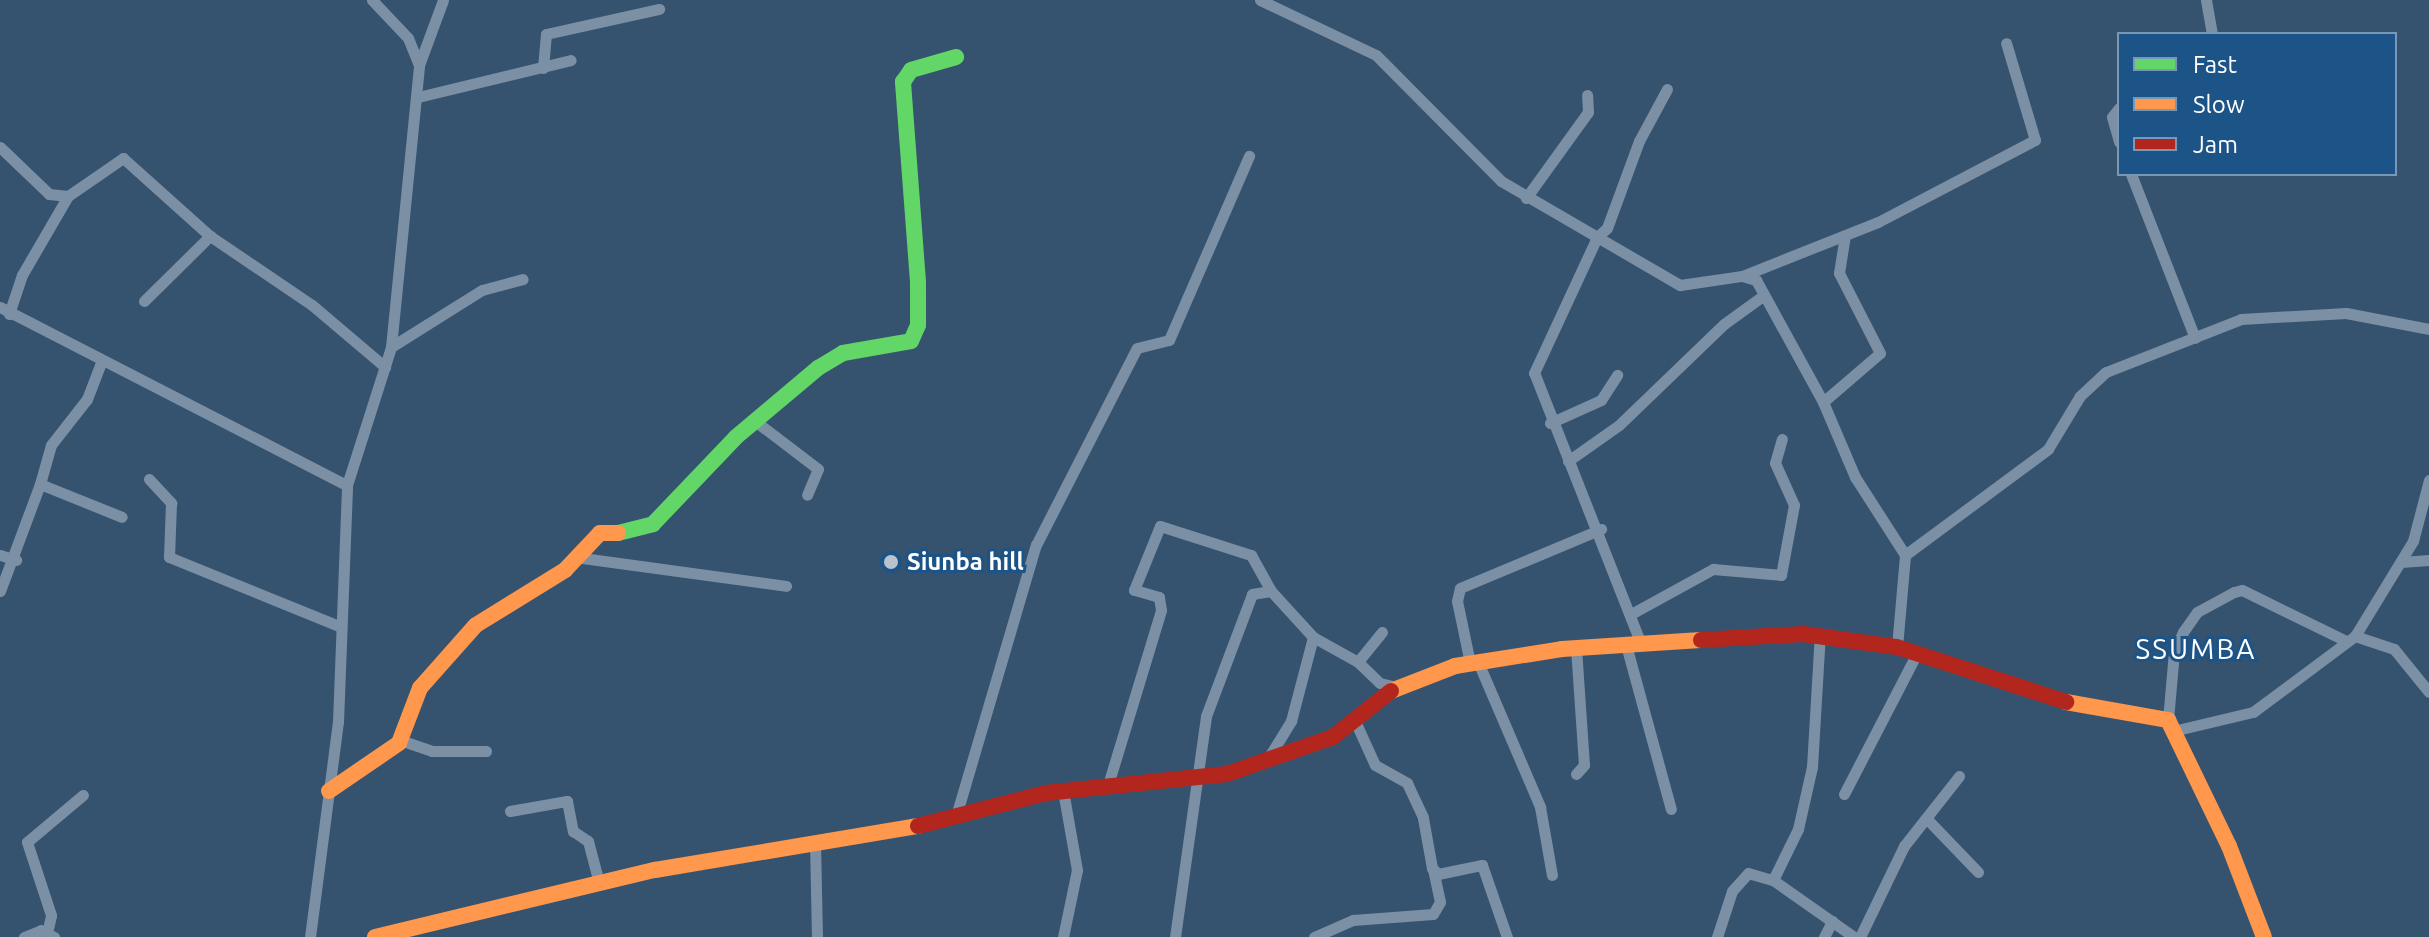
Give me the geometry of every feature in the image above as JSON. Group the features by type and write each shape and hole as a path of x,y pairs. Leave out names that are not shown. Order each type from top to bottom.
{"street":[{"path":"372,0 408,38 419,65"},
{"path":"310,937 329,791 347,485 391,347 419,65 443,0"},
{"path":"1260,0 1376,55 1481,163 1526,198 1673,284 1742,276 1845,236 2035,140 2006,43"},
{"path":"2206,0 2212,32"},
{"path":"543,68 546,34 659,9"},
{"path":"329,791 387,756 400,740 420,688 444,654 575,557 600,533 630,533 653,524 755,421 843,353 911,341 918,325 918,282 903,82 911,70 956,57"},
{"path":"418,97 571,60"},
{"path":"1667,89 1639,141 1607,228 1597,237 1534,370 1550,423 1601,529 1631,614 1633,645 1671,809"},
{"path":"1526,198 1588,112 1587,95"},
{"path":"2117,111 2112,117 2117,135"},
{"path":"0,147 49,194 68,196"},
{"path":"956,816 1036,545 1137,348 1169,340 1249,156"},
{"path":"347,485 4,310 68,196 123,158 210,236 312,305 385,367"},
{"path":"2132,176 2195,338"},
{"path":"144,301 210,236"},
{"path":"1823,402 1880,353 1839,273 1845,236"},
{"path":"1742,276 1756,280 1823,402 1855,477 1905,555 1897,647"},
{"path":"391,347 482,290 523,279"},
{"path":"1568,461 1619,425 1724,324 1764,295"},
{"path":"1905,555 2048,449 2099,377 2241,319 2305,311 2429,329"},
{"path":"0,591 16,560 51,445 87,399 102,360"},
{"path":"1550,423 1601,400 1617,375"},
{"path":"755,421 818,469 807,495"},
{"path":"1631,614 1713,569 1781,575 1794,505 1775,463 1782,439"},
{"path":"149,479 171,503 169,557 339,626"},
{"path":"375,937 432,931 599,883 956,816 1063,791 1197,778 1267,760 1333,737 1396,687 1474,663 1576,648 1820,634 1897,647 2039,697 2170,726 2253,712 2350,638 2401,562 2420,522 2429,480"},
{"path":"40,484 122,517"},
{"path":"1107,788 1161,610 1159,597 1134,590 1160,526 1242,549 1271,591 1313,637 1358,662 1380,683 1396,687"},
{"path":"1552,875 1540,807 1474,663 1457,601 1460,588 1601,529"},
{"path":"0,555 16,560"},
{"path":"575,557 786,586"},
{"path":"2401,562 2429,560"},
{"path":"2264,937 2229,846 2170,726 2174,652 2183,632 2197,612 2242,590 2350,638 2394,649 2429,692"},
{"path":"1175,937 1206,716 1238,623 1252,594 1271,591"},
{"path":"1358,662 1382,632"},
{"path":"1773,880 1808,799 1820,634"},
{"path":"1267,760 1291,721 1313,637"},
{"path":"1576,648 1584,765 1576,774"},
{"path":"1844,794 1917,653"},
{"path":"1314,937 1353,920 1412,921 1433,914 1440,902 1407,783 1375,765 1355,721"},
{"path":"400,740 432,751 486,751"},
{"path":"1717,937 1726,901 1748,873 1773,880 1857,937 1904,846 1959,776"},
{"path":"1063,791 1077,870 1063,937"},
{"path":"24,937 51,935 51,915 27,842 83,795"},
{"path":"510,811 567,801 573,831 588,841 599,883"},
{"path":"1926,818 1978,872"},
{"path":"815,842 817,937"},
{"path":"1433,870 1482,865 1507,937"},
{"path":"1824,937 1832,921"}],"traffic: fast":[{"path":"618,533 653,524 736,437 818,368 843,353 911,341 918,325 918,282 903,82 911,70 956,57"}],"traffic: slow":[{"path":"329,791 399,743 420,688 476,625 565,570 600,533 618,533"},
{"path":"1391,691 1455,666 1562,649 1701,640"},
{"path":"2066,702 2168,720 2229,846 2264,937"},
{"path":"375,937 655,870 918,826"}],"traffic: jam":[{"path":"1701,640 1803,634 1897,647 2066,702"},
{"path":"918,826 1046,793 1227,774 1333,737 1391,691"}],"place":[{"name":"Siunba hill","path":"891,562"}],"district":[{"name":"SSUMBA","path":"2196,649"}]}
